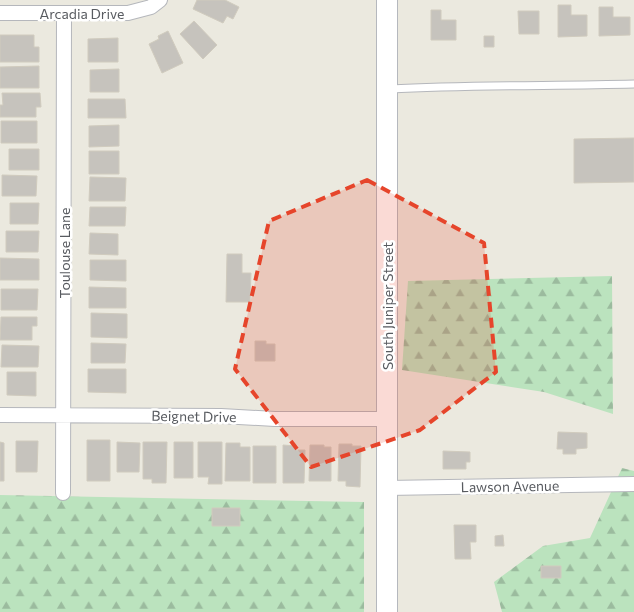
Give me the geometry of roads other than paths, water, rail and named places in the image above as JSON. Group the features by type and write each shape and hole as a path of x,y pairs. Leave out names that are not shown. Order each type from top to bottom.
{"street":[{"name":"Arcadia Drive","path":"0,13 128,13 151,7 160,0"},
{"name":"South Juniper Street","path":"387,0 387,612"},
{"name":"Toulouse Lane","path":"63,493 64,14"},
{"name":"Beignet Drive","path":"0,414 387,419"},
{"name":"Lawson Avenue","path":"386,488 634,484"}],"lane":[{"path":"387,89 491,85 566,86 634,84"}]}
